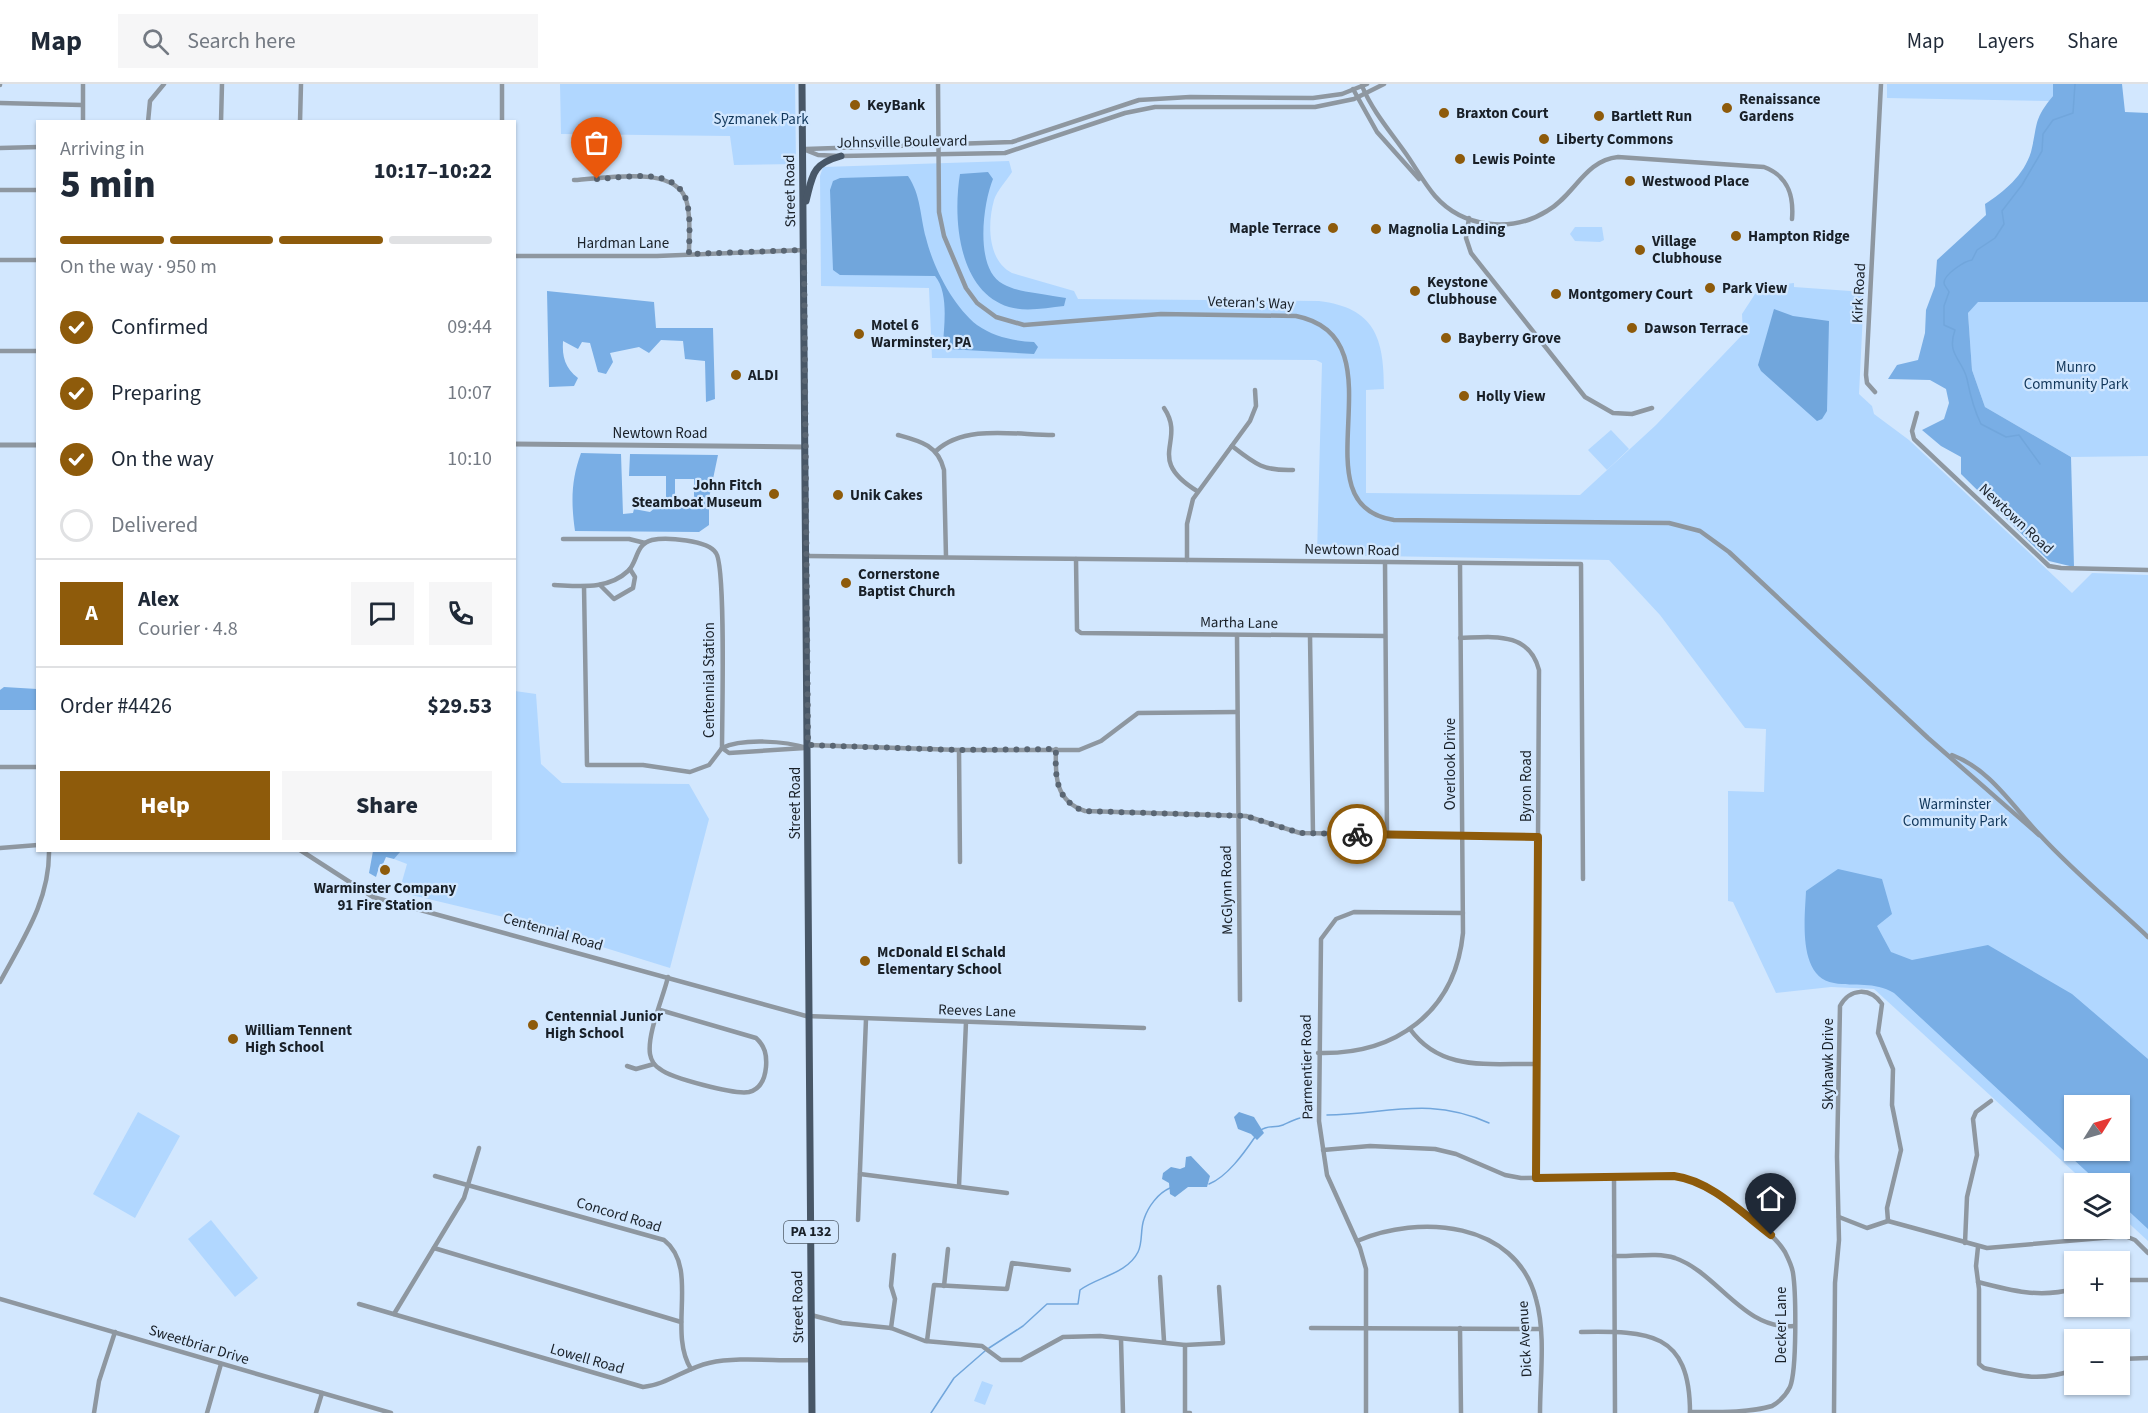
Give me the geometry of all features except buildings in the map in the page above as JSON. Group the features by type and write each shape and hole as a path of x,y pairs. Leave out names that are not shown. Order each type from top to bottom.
{"main road":[{"name":"Street Road","path":"802,84 812,1413"},
{"path":"804,212 816,168 825,160 841,156"}],"street":[{"path":"83,84 83,120"},
{"path":"148,120 150,101 164,84"},
{"path":"222,84 222,120"},
{"path":"300,120 301,84"},
{"path":"502,84 502,120"},
{"name":"Veteran's Way","path":"938,84 939,212 944,236 968,291 977,303 996,317 1016,324 1032,325 1161,314 1296,316 1312,321 1325,330 1341,347 1348,368 1348,479 1358,501 1373,514 1394,520 1678,524 1700,531 1736,558 1949,754 1977,768 2021,810 2039,835 2148,937"},
{"name":"Johnsville Boulevard","path":"803,149 818,155 841,156 1014,151 1125,113 1155,107 1315,106 1357,97 1384,84"},
{"name":"Kirk Road","path":"1875,392 1868,383 1866,375 1881,84"},
{"path":"1365,85 1365,94 1426,184"},
{"name":"Johnsville Boulevard","path":"803,149 1012,142 1120,105 1149,99 1305,98 1342,93 1365,85"},
{"path":"1353,89 1387,145 1446,206 1469,219 1496,225 1530,220 1550,210 1562,200 1596,164 1618,157 1768,168 1781,176 1787,185 1792,204 1792,219"},
{"path":"0,103 82,105"},
{"path":"0,148 36,147"},
{"path":"573,180 652,176 672,182 684,195 688,205 689,254"},
{"path":"0,190 36,190"},
{"path":"1469,219 1466,238 1471,253 1585,397 1613,413 1632,414 1652,408"},
{"name":"Hardman Lane","path":"516,256 804,250"},
{"path":"0,260 36,260"},
{"path":"0,351 36,351"},
{"path":"1187,560 1187,524 1197,492 1254,415 1257,401 1255,390"},
{"path":"1164,408 1170,422 1168,464 1178,478 1197,492"},
{"name":"Newtown Road","path":"1917,413 1912,431 1914,439 2049,566 2148,570"},
{"path":"898,435 921,441 936,451 944,470 946,557"},
{"path":"936,451 949,440 963,435 1053,435"},
{"name":"Newtown Road","path":"516,444 806,447"},
{"path":"0,445 36,445"},
{"path":"1232,446 1258,466 1275,470 1293,470"},
{"path":"563,539 629,539 645,543"},
{"name":"Centennial Station","path":"584,586 586,765 644,765 690,772 709,765 722,748 722,585 717,554 711,547 700,542 651,540 645,543"},
{"path":"554,585 600,585 613,581 630,569 639,547 645,543"},
{"name":"Newtown Road","path":"807,556 1581,564 1583,879"},
{"name":"Martha Lane","path":"1076,559 1077,630 1081,633 1385,636"},
{"path":"1385,562 1387,835"},
{"name":"Overlook Drive","path":"1318,1053 1363,1050 1410,1029 1437,1003 1453,976 1462,945 1463,913 1460,564"},
{"path":"600,585 614,599 624,596 633,588 635,577 630,569"},
{"name":"McGlynn Road","path":"1237,635 1240,1000"},
{"path":"1310,636 1313,834"},
{"name":"Byron Road","path":"1460,638 1514,639 1529,649 1539,670 1536,1178"},
{"path":"808,746 792,743 732,743 722,748 729,753 808,746 1079,750 1095,745 1133,715 1144,711 1237,712"},
{"path":"1056,749 1056,779 1060,792 1069,803 1084,811 1239,815 1254,817 1293,832 1313,834 1538,837"},
{"path":"959,750 960,862"},
{"path":"0,768 36,767"},
{"path":"0,848 36,845"},
{"path":"0,982 40,907 48,880 49,852"},
{"name":"Centennial Road","path":"303,852 373,897 810,1016"},
{"name":"Parmentier Road","path":"1366,1413 1366,1269 1357,1241 1331,1184 1323,1150 1317,1105 1320,947 1324,933 1336,919 1347,913 1361,911 1463,913"},
{"path":"660,1010 756,1038 766,1055 764,1080 756,1089 741,1093 666,1073 654,1064 650,1048 668,977"},
{"name":"Skyhawk Drive","path":"1834,1413 1835,1283 1839,1227 1840,1006 1847,996 1862,991 1872,994 1882,1004 1879,1037 1893,1069 1892,1105 1901,1150 1888,1220"},
{"name":"Reeves Lane","path":"810,1016 1144,1028"},
{"path":"858,1220 866,1019"},
{"path":"959,1186 966,1022"},
{"path":"1410,1029 1430,1051 1449,1060 1536,1064"},
{"path":"627,1066 636,1069 654,1064"},
{"path":"1965,1243 1967,1197 1977,1155 1973,1119 1976,1112 1991,1101"},
{"name":"Decker Lane","path":"1323,1150 1370,1146 1435,1149 1456,1154 1506,1175 1536,1178 1674,1176 1691,1179 1706,1187 1776,1240 1790,1264 1793,1274 1794,1326 1792,1380 1787,1392 1778,1402 1755,1412 1690,1412"},
{"path":"394,1314 465,1198 479,1148"},
{"path":"860,1174 1007,1192"},
{"name":"Concord Road","path":"435,1176 664,1240 676,1254 681,1267 682,1344 691,1369"},
{"path":"1614,1177 1615,1413"},
{"path":"1754,1222 1783,1185"},
{"path":"1839,1217 1867,1228 1888,1220 1978,1247 2121,1235 2135,1240 2148,1253"},
{"name":"Dick Avenue","path":"1357,1241 1390,1230 1449,1228 1484,1236 1511,1255 1526,1273 1536,1296 1540,1329 1540,1413"},
{"path":"1978,1247 1976,1266 1979,1364 1984,1368 2025,1378 2052,1377 2064,1373"},
{"path":"435,1248 681,1322"},
{"path":"944,1286 948,1249"},
{"path":"891,1329 895,1299 891,1286 894,1255"},
{"path":"1614,1256 1675,1258 1761,1320 1777,1326 1794,1326"},
{"path":"927,1341 934,1285 1007,1289 1012,1263 1069,1270"},
{"path":"1160,1277 1164,1341"},
{"path":"2130,1280 2148,1280"},
{"path":"1978,1282 2024,1294 2064,1292"},
{"path":"811,1315 842,1323 891,1329 927,1341 982,1346 1002,1360 1022,1360 1063,1337 1100,1335 1185,1345 1223,1343 1220,1287"},
{"name":"Sweetbriar Drive","path":"0,1299 391,1413"},
{"name":"Lowell Road","path":"359,1304 643,1387 653,1386 691,1369 722,1361 812,1360"},
{"path":"1311,1328 1540,1329"},
{"path":"1460,1328 1461,1413"},
{"path":"1581,1332 1614,1331 1647,1335 1662,1342 1675,1353 1687,1376 1690,1412"},
{"path":"94,1413 99,1381 114,1332"},
{"path":"1121,1339 1124,1413"},
{"path":"1185,1345 1185,1413 1190,1413"},
{"path":"2130,1359 2148,1358"},
{"path":"207,1413 221,1364"},
{"path":"316,1413 322,1393"}],"green space":[{"name":"Syzmanek Park","path":"560,84 795,84 796,164 734,165 730,136 561,134"},
{"path":"1887,84 2053,84 2053,96 2049,101 1887,98"},
{"name":"Warminster Community Park","path":"1009,161 1012,172 995,197 990,231 998,260 1012,273 1074,291 1078,299 1319,301 1353,311 1373,328 1382,355 1384,371 1384,389 1366,390 1366,493 1580,495 1656,425 1743,334 1742,314 1755,294 1767,286 1794,283 1794,287 1864,292 1859,394 1872,406 1874,414 1909,440 2072,593 2092,573 2148,575 2148,1241 2130,1224 2130,1173 2075,1173 1874,989 1831,987 1776,993 1733,902 1728,901 1728,791 1764,792 1766,729 1745,728 1660,615 1609,560 1317,555 1322,363 1316,360 932,358 929,288 821,286 820,176 823,167"},
{"path":"1575,227 1602,227 1604,240 1600,242 1575,241 1570,234"},
{"name":"Munro Community Park","path":"1977,302 2148,302 2148,456 2071,457 1985,407 1972,370 1968,313"},
{"path":"1611,430 1629,449 1607,470 1588,450"},
{"path":"516,691 536,694 541,764 562,783 689,784 709,819 670,968 512,919 399,892 407,864 394,859 400,852 516,852"},
{"path":"138,1112 180,1136 135,1218 93,1194"},
{"path":"211,1220 258,1278 235,1297 188,1239"},
{"path":"982,1381 993,1385 985,1405 974,1401"}],"shaded area":[{"path":"2053,84 2122,84 2125,112 2148,113 2148,302 1978,302 1968,313 1972,370 1985,407 2071,457 2074,567 2049,561 1961,474 1961,457 1941,446 1922,430 1944,419 1949,403 1946,389 1930,380 1888,379 1897,365 1918,360 1925,333 1926,310 1935,286 1937,260 1986,215 1985,204 2006,188 2024,168 2031,152 2039,117 2053,96"},
{"path":"988,172 993,179 986,203 983,235 984,251 994,276 1003,284 1015,289 1066,298 1064,306 1043,309 1009,307 992,298 978,285 962,250 957,210 958,191 960,174"},
{"path":"908,176 918,198 926,238 934,261 952,297 968,317 990,333 1004,338 1034,342 1038,347 1034,354 948,349 943,345 944,300 935,276 840,275 833,270 830,190 833,181 840,178"},
{"path":"547,291 654,302 656,328 713,328 715,399 706,402 705,361 685,359 683,341 661,340 649,353 639,347 610,353 613,362 606,374 598,372 590,343 582,342 578,349 563,341 565,362 578,378 574,386 549,387"},
{"path":"1774,309 1793,316 1829,321 1827,411 1822,419 1817,421 1761,371 1758,365"},
{"path":"581,453 621,454 623,514 633,513 634,509 650,512 666,499 666,476 629,476 630,454 718,455 709,498 709,525 699,532 575,531 573,492 575,473","holes":["675,479 694,479 694,502 675,502"]},
{"path":"4,687 36,689 36,710 0,710 0,690"},
{"path":"373,852 400,852 394,859 386,857 383,864 380,864 376,877 369,873"},
{"path":"1838,869 1882,879 1892,914 1877,926 1891,952 1912,960 1988,945 2072,994 2148,1059 2148,1229 2130,1212 2130,1173 2088,1173 2075,1161 2130,1161 2130,1095 2064,1095 2064,1151 1894,993 1879,987 1834,983 1822,978 1814,970 1809,958 1805,930 1806,891"},
{"path":"1239,1112 1254,1117 1264,1133 1257,1140 1251,1134 1238,1129 1234,1117"},
{"path":"1191,1156 1210,1176 1207,1187 1188,1187 1175,1197 1170,1194 1169,1183 1162,1179 1163,1173 1171,1167 1180,1169 1185,1167 1186,1157"}],"waterway":[{"path":"2040,464 2019,435 2006,437 1981,424 1965,372 1954,351 1955,330 1944,325 1944,306 1949,292 1944,283 1951,272 1972,260 1977,250 1995,238 2004,224 2002,211 2022,185 2042,151 2043,134 2053,120 2073,113 2075,84"},
{"path":"1327,1115 1427,1108 1447,1110 1489,1123"},
{"path":"1260,1131 1311,1116"},
{"path":"1209,1184 1229,1170 1255,1137"},
{"path":"989,1348 1023,1326 1047,1304 1078,1304 1080,1290 1127,1265 1140,1248 1143,1223 1148,1210 1154,1201 1170,1188"},
{"path":"931,1413 954,1378 985,1351"}],"way so far":[{"path":"597,179 652,176 666,179 677,186 688,205 689,254 804,250 808,745 959,750 1056,749 1056,779 1060,792 1069,803 1084,811 1246,816 1293,832 1357,834"}],"place":[{"name":"KeyBank","path":"855,105"},
{"name":"Renaissance Gardens","path":"1727,108"},
{"name":"Braxton Court","path":"1444,113"},
{"name":"Bartlett Run","path":"1599,116"},
{"name":"Liberty Commons","path":"1544,139"},
{"name":"Lewis Pointe","path":"1460,159"},
{"name":"Westwood Place","path":"1630,181"},
{"name":"Maple Terrace","path":"1333,228"},
{"name":"Magnolia Landing","path":"1376,229"},
{"name":"Hampton Ridge","path":"1736,236"},
{"name":"Village Clubhouse","path":"1640,250"},
{"name":"Park View","path":"1710,288"},
{"name":"Keystone Clubhouse","path":"1415,291"},
{"name":"Montgomery Court","path":"1556,294"},
{"name":"Dawson Terrace","path":"1632,328"},
{"name":"Motel 6 Warminster, PA","path":"859,334"},
{"name":"Bayberry Grove","path":"1446,338"},
{"name":"ALDI","path":"736,375"},
{"name":"Holly View","path":"1464,396"},
{"name":"John Fitch Steamboat Museum","path":"774,494"},
{"name":"Unik Cakes","path":"838,495"},
{"name":"Cornerstone Baptist Church","path":"846,583"},
{"name":"Warminster Company 91 Fire Station","path":"385,870"},
{"name":"McDonald El Schald Elementary School","path":"865,961"},
{"name":"Centennial Junior High School","path":"533,1025"},
{"name":"William Tennent High School","path":"233,1039"}],"route":[{"path":"1357,834 1538,837 1536,1178 1674,1176 1691,1179 1706,1187 1771,1235"}]}
